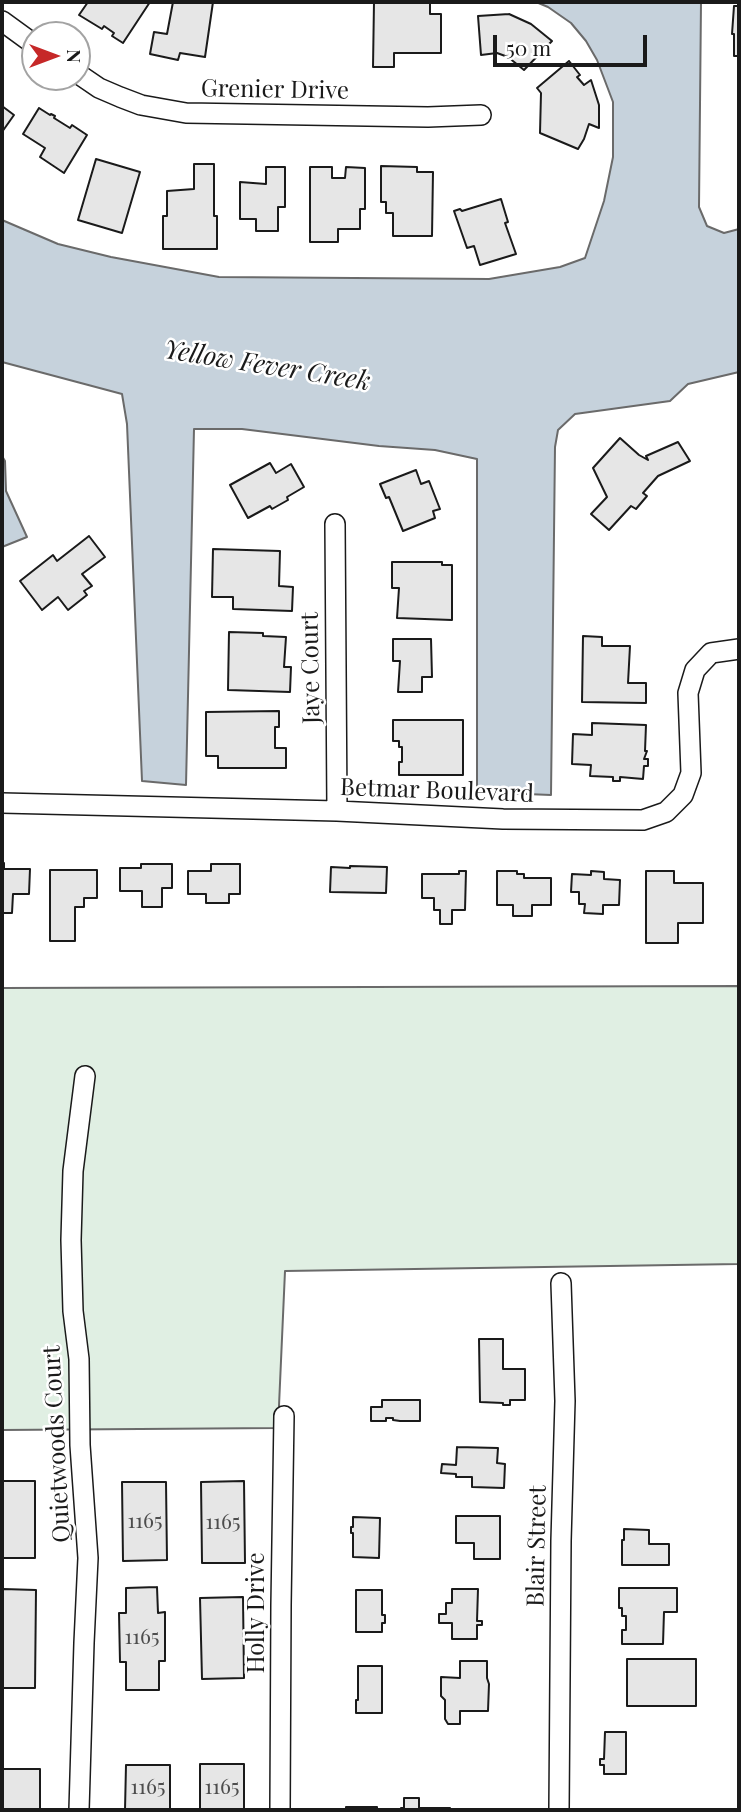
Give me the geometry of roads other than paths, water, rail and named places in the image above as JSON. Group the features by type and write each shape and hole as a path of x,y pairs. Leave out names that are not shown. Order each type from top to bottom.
{"street":[{"path":"2,21 21,35"},
{"name":"Grenier Drive","path":"91,83 120,97 152,107 186,113 428,117 481,115"},
{"name":"Jaye Court","path":"335,524 337,811"},
{"name":"Betmar Boulevard","path":"2,803 337,811 503,819 643,820 666,813 683,795 691,773 688,693 695,670 711,653 739,649"},
{"name":"Quietwoods Court","path":"79,1810 88,1558 71,1240 73,1171 85,1076"},
{"name":"Blair Street","path":"559,1810 565,1401 561,1283"},
{"name":"Holly Drive","path":"280,1810 284,1416"}],"water":[{"name":"Yellow Fever Creek","path":"536,2 701,2 699,207 707,226 724,233 739,229 739,372 688,384 670,401 575,414 558,430 555,447 551,795 477,792 477,459 435,450 242,429 194,429 186,785 142,781 127,424 122,394 2,362 2,220 58,244 219,277 489,279 560,267 585,258 604,201 613,157 613,102 597,60 586,41 571,23"},
{"path":"2,456 5,461 6,491 27,537 2,547"}]}
